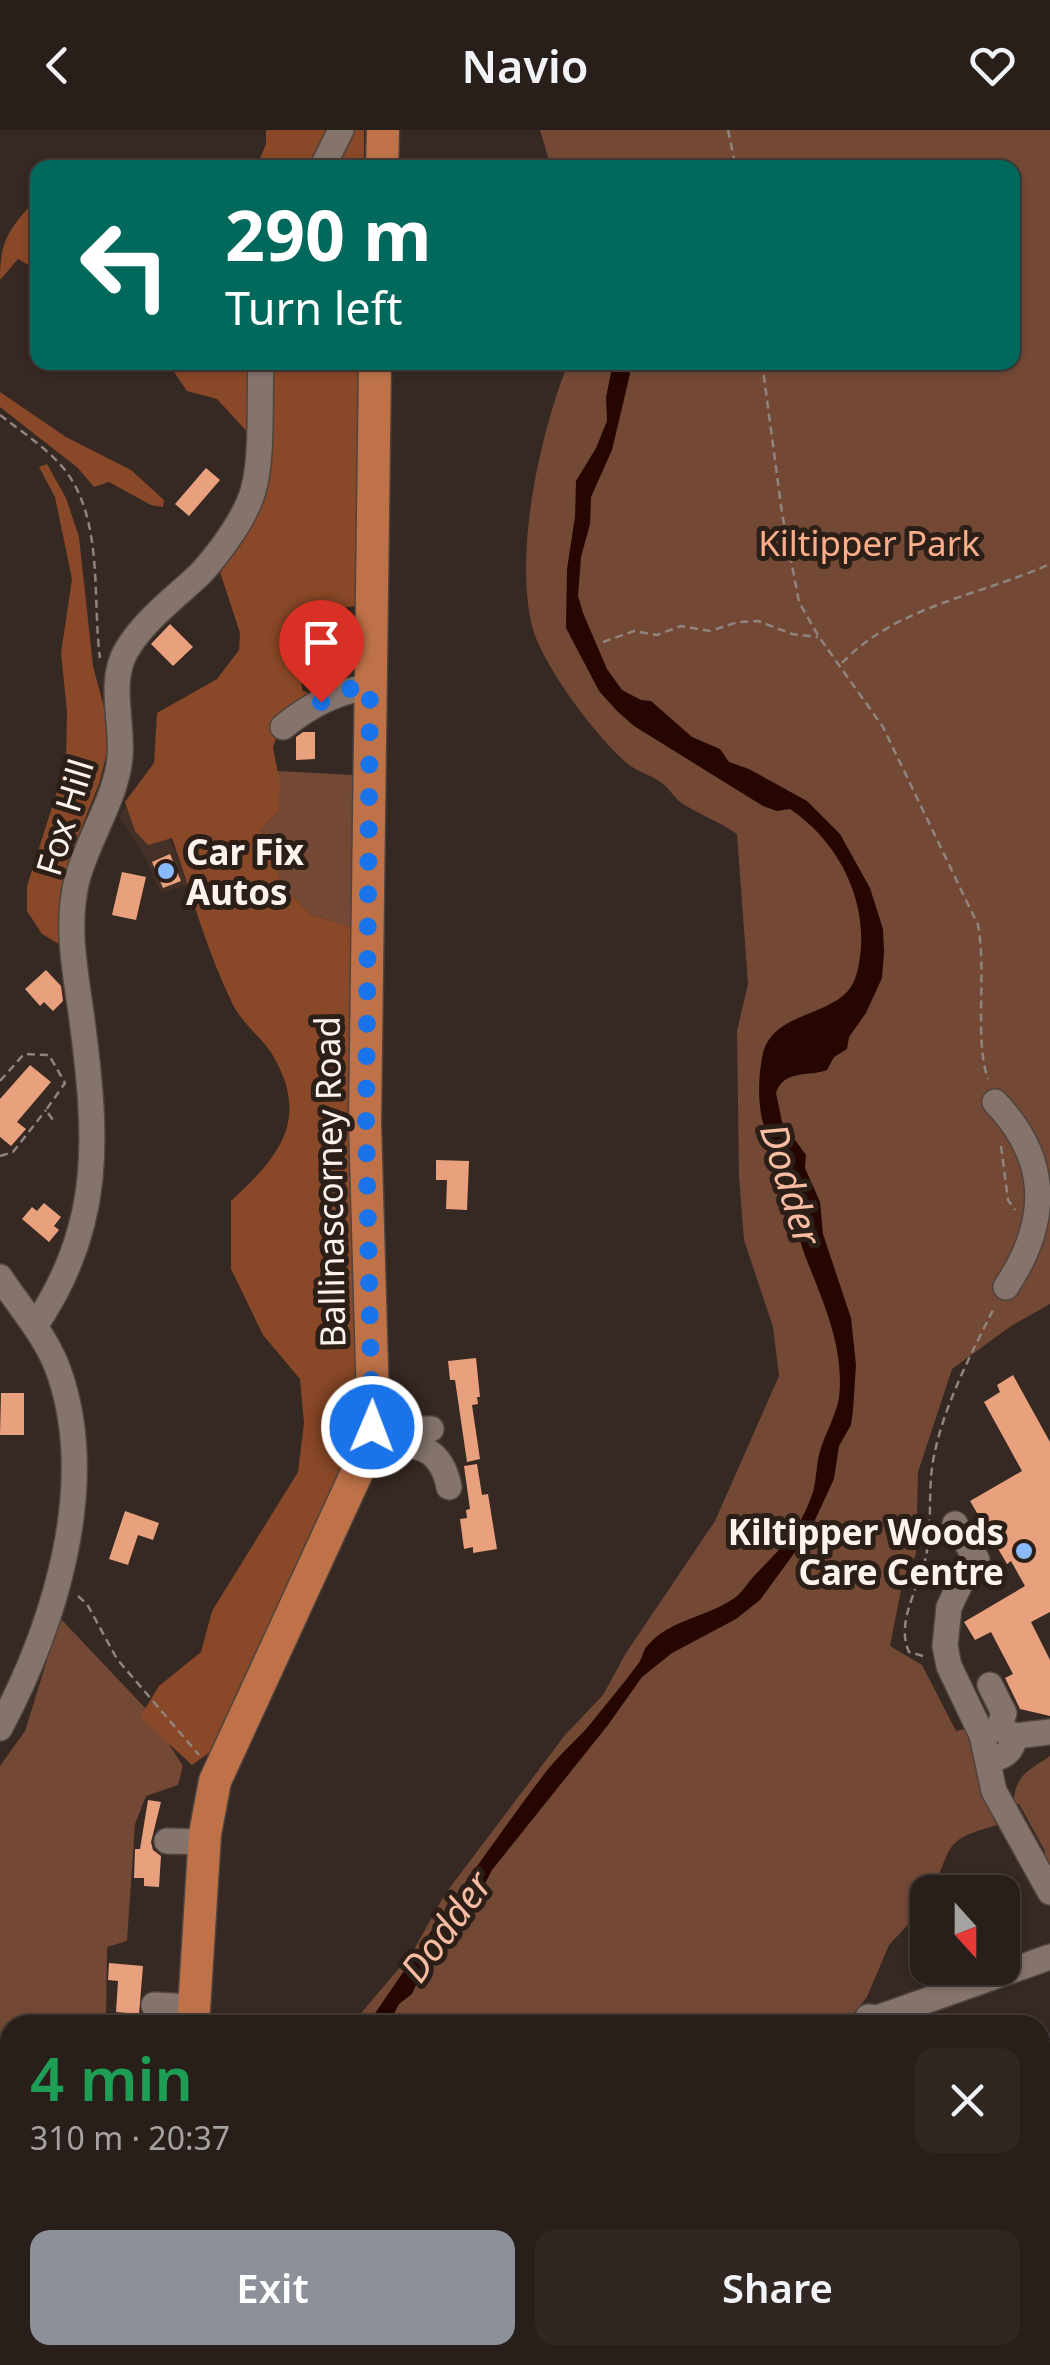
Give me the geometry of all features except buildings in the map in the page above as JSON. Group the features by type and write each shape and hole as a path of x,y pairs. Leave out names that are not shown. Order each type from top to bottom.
{"main road":[{"path":"382,160 383,130"},
{"name":"Ballinascorney Road","path":"194,2015 208,1806 220,1769 372,1434 366,1123 375,370"}],"street":[{"path":"326,160 340,130"},
{"name":"Fox Hill","path":"34,1326 48,1306 74,1250 92,1188 94,1147 71,930 76,884 118,772 122,740 117,682 124,653 216,557 253,492 261,370"},
{"path":"315,657 370,652"},
{"path":"283,728 302,712 338,693 370,687"},
{"path":"994,1102 1018,1127 1048,1183 1040,1225 1021,1267 1006,1287"},
{"path":"0,1277 34,1326 60,1374 75,1449 70,1525 50,1607 38,1644 0,1728"},
{"path":"372,1434 431,1430"},
{"path":"372,1434 428,1449 440,1458 449,1487"},
{"path":"955,1524 977,1560 964,1574 949,1608 946,1654 949,1666 999,1733"},
{"path":"990,1684 1004,1713 988,1762 994,1791 1050,1892"},
{"path":"999,1733 1050,1732"},
{"path":"168,1841 205,1842"},
{"path":"886,2015 1050,1957"},
{"path":"154,2005 190,2015"}],"path":[{"path":"728,130 734,160"},
{"path":"763,370 799,602 819,637 884,727 978,925 983,952 985,1072 994,1102 1008,1200 1014,1210 1031,1216 1040,1225"},
{"path":"0,415 50,454 68,474 91,535 97,634"},
{"path":"841,664 855,649 936,605 1050,564"},
{"path":"603,642 634,630 657,634 681,626 710,631 738,622 758,621 792,634 819,637"},
{"path":"0,1081 24,1054 50,1055 65,1083 13,1152 0,1156"},
{"path":"46,1110 52,1120"},
{"path":"946,1654 916,1656 905,1642 909,1608 926,1556 934,1454 964,1374 1006,1287"},
{"path":"71,1598 80,1596 117,1659 206,1762 220,1769"}],"shaded area":[{"path":"266,130 364,130 364,160 259,160 266,144"},
{"path":"30,206 30,266 18,259 0,280 6,239"},
{"path":"173,370 361,370 356,606 300,613 295,660 303,691 321,697 279,728 273,748 280,783 278,811 261,830 283,887 310,914 351,927 358,1403 354,1453 210,1752 192,1765 140,1717 159,1686 201,1652 212,1611 298,1472 304,1423 300,1379 263,1335 231,1269 231,1201 263,1169 284,1135 289,1098 283,1077 272,1054 233,1005 207,943 172,838 148,845 135,831 125,802 154,763 157,713 217,679 239,650 240,633 220,572 262,448 217,399 187,391"},
{"path":"0,392 66,437 131,470 164,500 163,507 151,505 109,482 94,487 78,468 0,407"},
{"path":"47,464 66,498 79,537 93,666 107,719 107,752 99,784 72,851 63,887 59,944 42,934 27,911 27,886 66,763 67,711 61,653 72,579 55,497 39,467"},
{"path":"148,776 187,885 161,893 145,857 119,816"}],"green space":[{"name":"Kiltipper Park","path":"540,130 1050,130 1050,1304 1011,1326 952,1369 918,1472 916,1554 902,1585 890,1646 922,1665 956,1731 969,1728 978,1780 1001,1824 959,1839 939,1875 910,1875 910,1922 889,1945 867,1997 852,2015 359,2015 412,1953 445,1894 565,1735 603,1695 626,1653 715,1521 779,1376 773,1327 744,1240 739,1177 737,1031 748,984 737,834 683,804 662,783 632,767 615,752 559,680 532,626 527,596 528,528 548,424 566,370 1020,370 1020,160 549,160"},
{"path":"277,771 353,775 351,927 310,914 283,887 261,830 278,811"},
{"path":"60,1618 148,1711 183,1766 178,1785 146,1796 135,1824 127,1941 107,1947 106,2015 0,2015 0,1766 25,1731"},
{"path":"1050,1756 1050,1871 1044,1860 1045,1851 1019,1804 1013,1806 1023,1775"}],"water":[{"name":"Dodder","path":"612,370 629,370 612,450 591,497 578,596 607,669 622,690 651,701 692,737 720,749 729,762 807,801 840,834 870,888 883,929 882,978 866,1013 849,1037 847,1049 834,1057 827,1070 791,1077 776,1093 782,1122 806,1155 805,1168 820,1202 823,1234 851,1318 856,1365 851,1425 839,1446 834,1479 809,1533 760,1600 736,1619 672,1653 642,1677 492,1870 475,1903 431,1953 412,1994 399,2004 393,2015 374,2015 522,1804 640,1662 648,1645 678,1624 736,1597 788,1539 813,1492 819,1453 839,1398 835,1342 800,1241 782,1158 764,1125 759,1086 762,1058 775,1033 836,1000 853,984 860,957 859,914 846,874 807,822 790,809 777,811 763,806 634,726 599,691 566,628 567,569 576,481 607,421 606,397"}],"place":[{"name":"Car Fix Autos","path":"166,871"},
{"name":"Kiltipper Woods Care Centre","path":"1024,1551"}],"route":[{"path":"321,702 348,689 370,687 366,1123 372,1427"}]}
